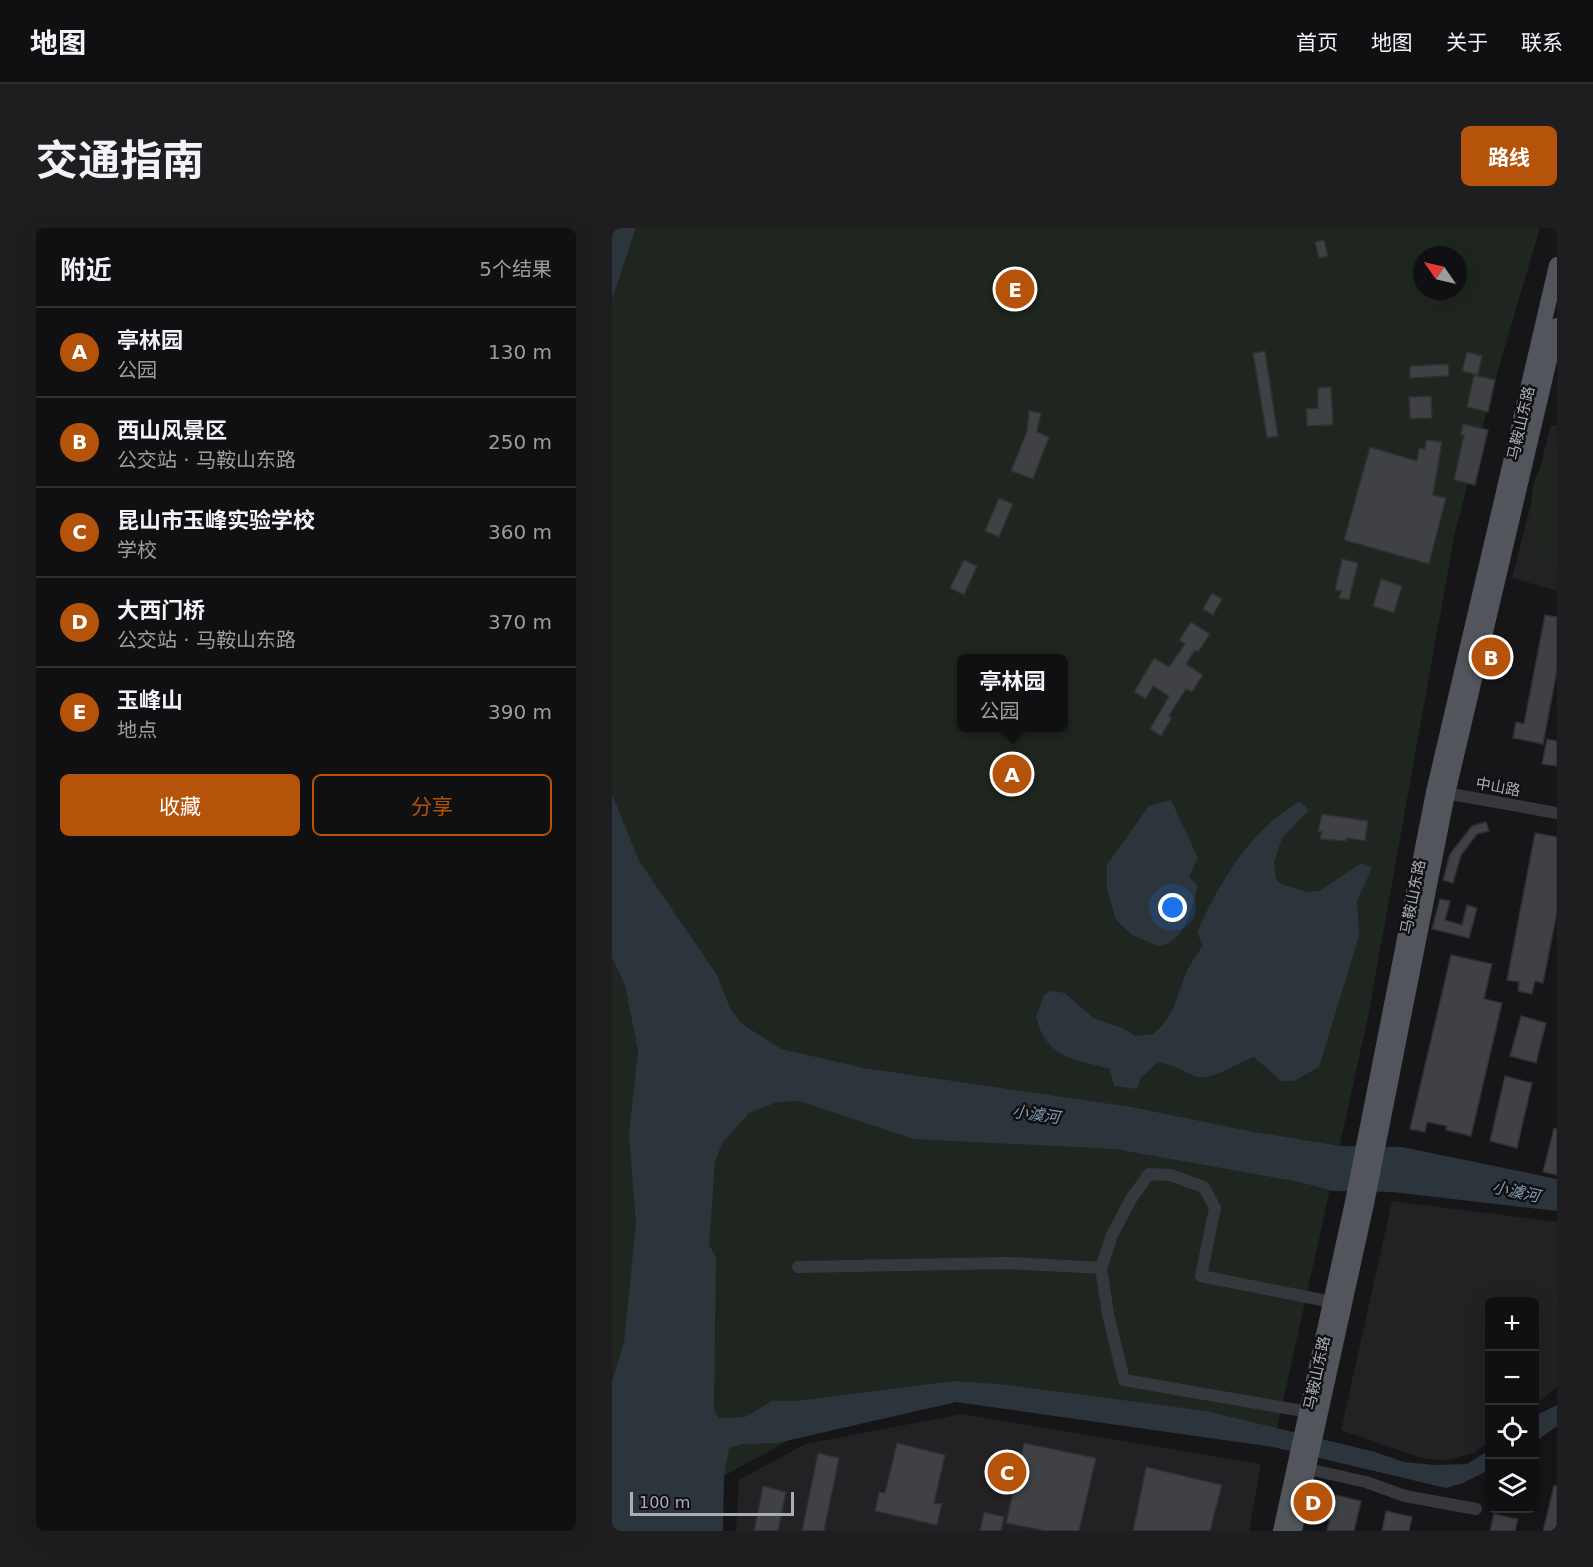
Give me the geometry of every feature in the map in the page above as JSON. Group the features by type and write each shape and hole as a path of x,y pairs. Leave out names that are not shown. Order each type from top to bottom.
{"main road":[{"name":"马鞍山东路","path":"1294,1531 1441,793 1557,265"},
{"name":"马鞍山东路","path":"1441,793 1557,326"},
{"name":"马鞍山东路","path":"1281,1531 1310,1412 1332,1302 1360,1203"}],"street":[{"name":"中山路","path":"1441,793 1557,813"},
{"path":"1310,1412 1124,1380 1108,1314 1101,1268 1112,1235 1131,1198 1149,1174 1170,1175 1204,1187 1215,1208 1201,1276 1332,1302"},
{"path":"798,1267 1009,1263 1101,1268"},
{"path":"1308,1469 1366,1482 1405,1496 1476,1509"}],"shaded area":[{"path":"636,228 1540,228 1495,380 1455,532 1368,1017 1273,1447 956,1402 791,1439 724,1476 720,1531 612,1531 612,300"},
{"path":"1551,425 1557,426 1557,591 1512,578"},
{"path":"1557,452 1557,567 1540,550 1535,539 1531,501 1536,477 1542,467"},
{"path":"1392,1201 1557,1222 1557,1387 1539,1402 1539,1297 1485,1297 1485,1444 1474,1453 1447,1460 1424,1459 1341,1430"},
{"path":"962,1414 1261,1464 1249,1531 736,1531 739,1480 805,1444"}],"water":[{"path":"612,228 636,228 612,300"},
{"name":"小澞河","path":"612,794 639,861 717,975 730,1008 742,1024 781,1049 864,1068 1131,1107 1254,1132 1340,1146 1402,1147 1557,1179 1557,1211 1392,1192 1333,1191 1300,1182 1115,1149 914,1139 799,1101 777,1102 749,1113 722,1143 715,1162 709,1245 716,1257 714,1410 719,1418 745,1417 772,1401 797,1401 953,1381 1009,1385 1206,1411 1375,1452 1404,1462 1435,1465 1467,1464 1485,1453 1485,1472 1463,1483 1446,1488 1273,1447 956,1402 777,1443 743,1444 729,1448 724,1476 723,1531 612,1531 612,1381 624,1343 636,1224 629,1134 638,1050 625,985 612,958"},
{"path":"1171,800 1198,858 1189,877 1198,886 1190,914 1181,932 1167,944 1158,946 1132,935 1116,920 1107,889 1107,865 1149,806"},
{"path":"1299,801 1309,810 1282,838 1274,863 1276,879 1281,884 1307,892 1319,891 1362,863 1372,868 1357,901 1359,936 1319,1067 1294,1081 1281,1081 1254,1057 1217,1074 1203,1077 1197,1077 1158,1062 1140,1079 1137,1089 1114,1086 1110,1069 1073,1059 1054,1049 1041,1031 1036,1017 1044,995 1051,991 1065,993 1093,1018 1122,1028 1136,1036 1153,1034 1163,1025 1173,1009 1187,970 1203,945 1197,933 1227,875 1258,835 1272,821"},
{"path":"1557,1405 1557,1426 1539,1439 1539,1414"}],"building":[{"path":"1324,240 1328,256 1319,258 1315,242"},
{"path":"1265,351 1278,436 1267,438 1253,353"},
{"path":"1467,352 1482,356 1478,375 1462,371"},
{"path":"1448,364 1449,376 1410,378 1410,366"},
{"path":"1474,375 1495,380 1488,412 1467,407"},
{"path":"1331,387 1333,425 1307,426 1306,409 1318,408 1318,388"},
{"path":"1431,396 1432,418 1410,419 1409,397"},
{"path":"1029,411 1041,413 1037,432 1049,437 1033,479 1011,471 1027,431"},
{"path":"1463,424 1488,430 1475,485 1454,480 1464,435 1461,435"},
{"path":"1426,440 1442,442 1433,495 1446,498 1429,564 1344,540 1370,447 1417,461 1419,448 1425,449"},
{"path":"999,498 1013,504 999,537 985,531"},
{"path":"1342,559 1358,563 1349,600 1339,598 1341,591 1335,590"},
{"path":"964,560 977,566 964,595 950,588"},
{"path":"1381,579 1402,586 1394,613 1373,606"},
{"path":"1212,593 1222,599 1213,615 1203,609"},
{"path":"1545,615 1557,617 1557,670 1543,744 1513,738 1516,722 1524,724"},
{"path":"1191,622 1210,634 1198,652 1195,650 1186,664 1203,675 1192,692 1186,689 1169,716 1172,718 1161,736 1150,729 1169,696 1153,686 1146,699 1134,692 1154,658 1169,667 1185,644 1179,640"},
{"path":"1547,739 1557,741 1557,766 1542,764"},
{"path":"1322,814 1368,821 1365,841 1347,838 1346,841 1320,839 1322,832 1318,831"},
{"path":"1486,822 1489,831 1477,834 1461,855 1453,883 1443,880 1450,854 1472,826"},
{"path":"1535,833 1557,837 1557,912 1543,983 1535,981 1532,994 1518,991 1519,982 1507,980"},
{"path":"1440,899 1450,901 1445,920 1462,925 1467,905 1477,908 1469,938 1432,929"},
{"path":"1451,955 1492,964 1484,999 1502,1003 1471,1136 1446,1130 1447,1126 1427,1122 1425,1132 1410,1129"},
{"path":"1521,1016 1546,1023 1536,1063 1510,1056"},
{"path":"1505,1076 1532,1083 1517,1148 1490,1141"},
{"path":"1554,1128 1557,1129 1557,1175 1543,1172"},
{"path":"897,1443 945,1455 934,1503 942,1504 937,1525 875,1511 879,1492 885,1493"},
{"path":"1024,1443 1096,1458 1079,1531 1046,1531 1006,1523"},
{"path":"818,1453 839,1458 824,1531 802,1531"},
{"path":"1146,1467 1222,1485 1210,1531 1133,1531"},
{"path":"763,1486 786,1492 778,1531 754,1531"},
{"path":"1554,1486 1557,1486 1557,1531 1543,1531"},
{"path":"1335,1495 1361,1501 1354,1531 1327,1531"},
{"path":"1386,1511 1412,1517 1409,1531 1382,1531"},
{"path":"984,1512 1004,1517 1001,1531 980,1531"},
{"path":"1494,1514 1518,1519 1515,1531 1490,1531"}],"place":[{"name":"玉峰山","path":"1015,289"},
{"name":"西山风景区","path":"1491,657"},
{"name":"亭林园","path":"1012,774"},
{"name":"昆山市玉峰实验学校","path":"1007,1472"},
{"name":"大西门桥","path":"1313,1502"}]}
